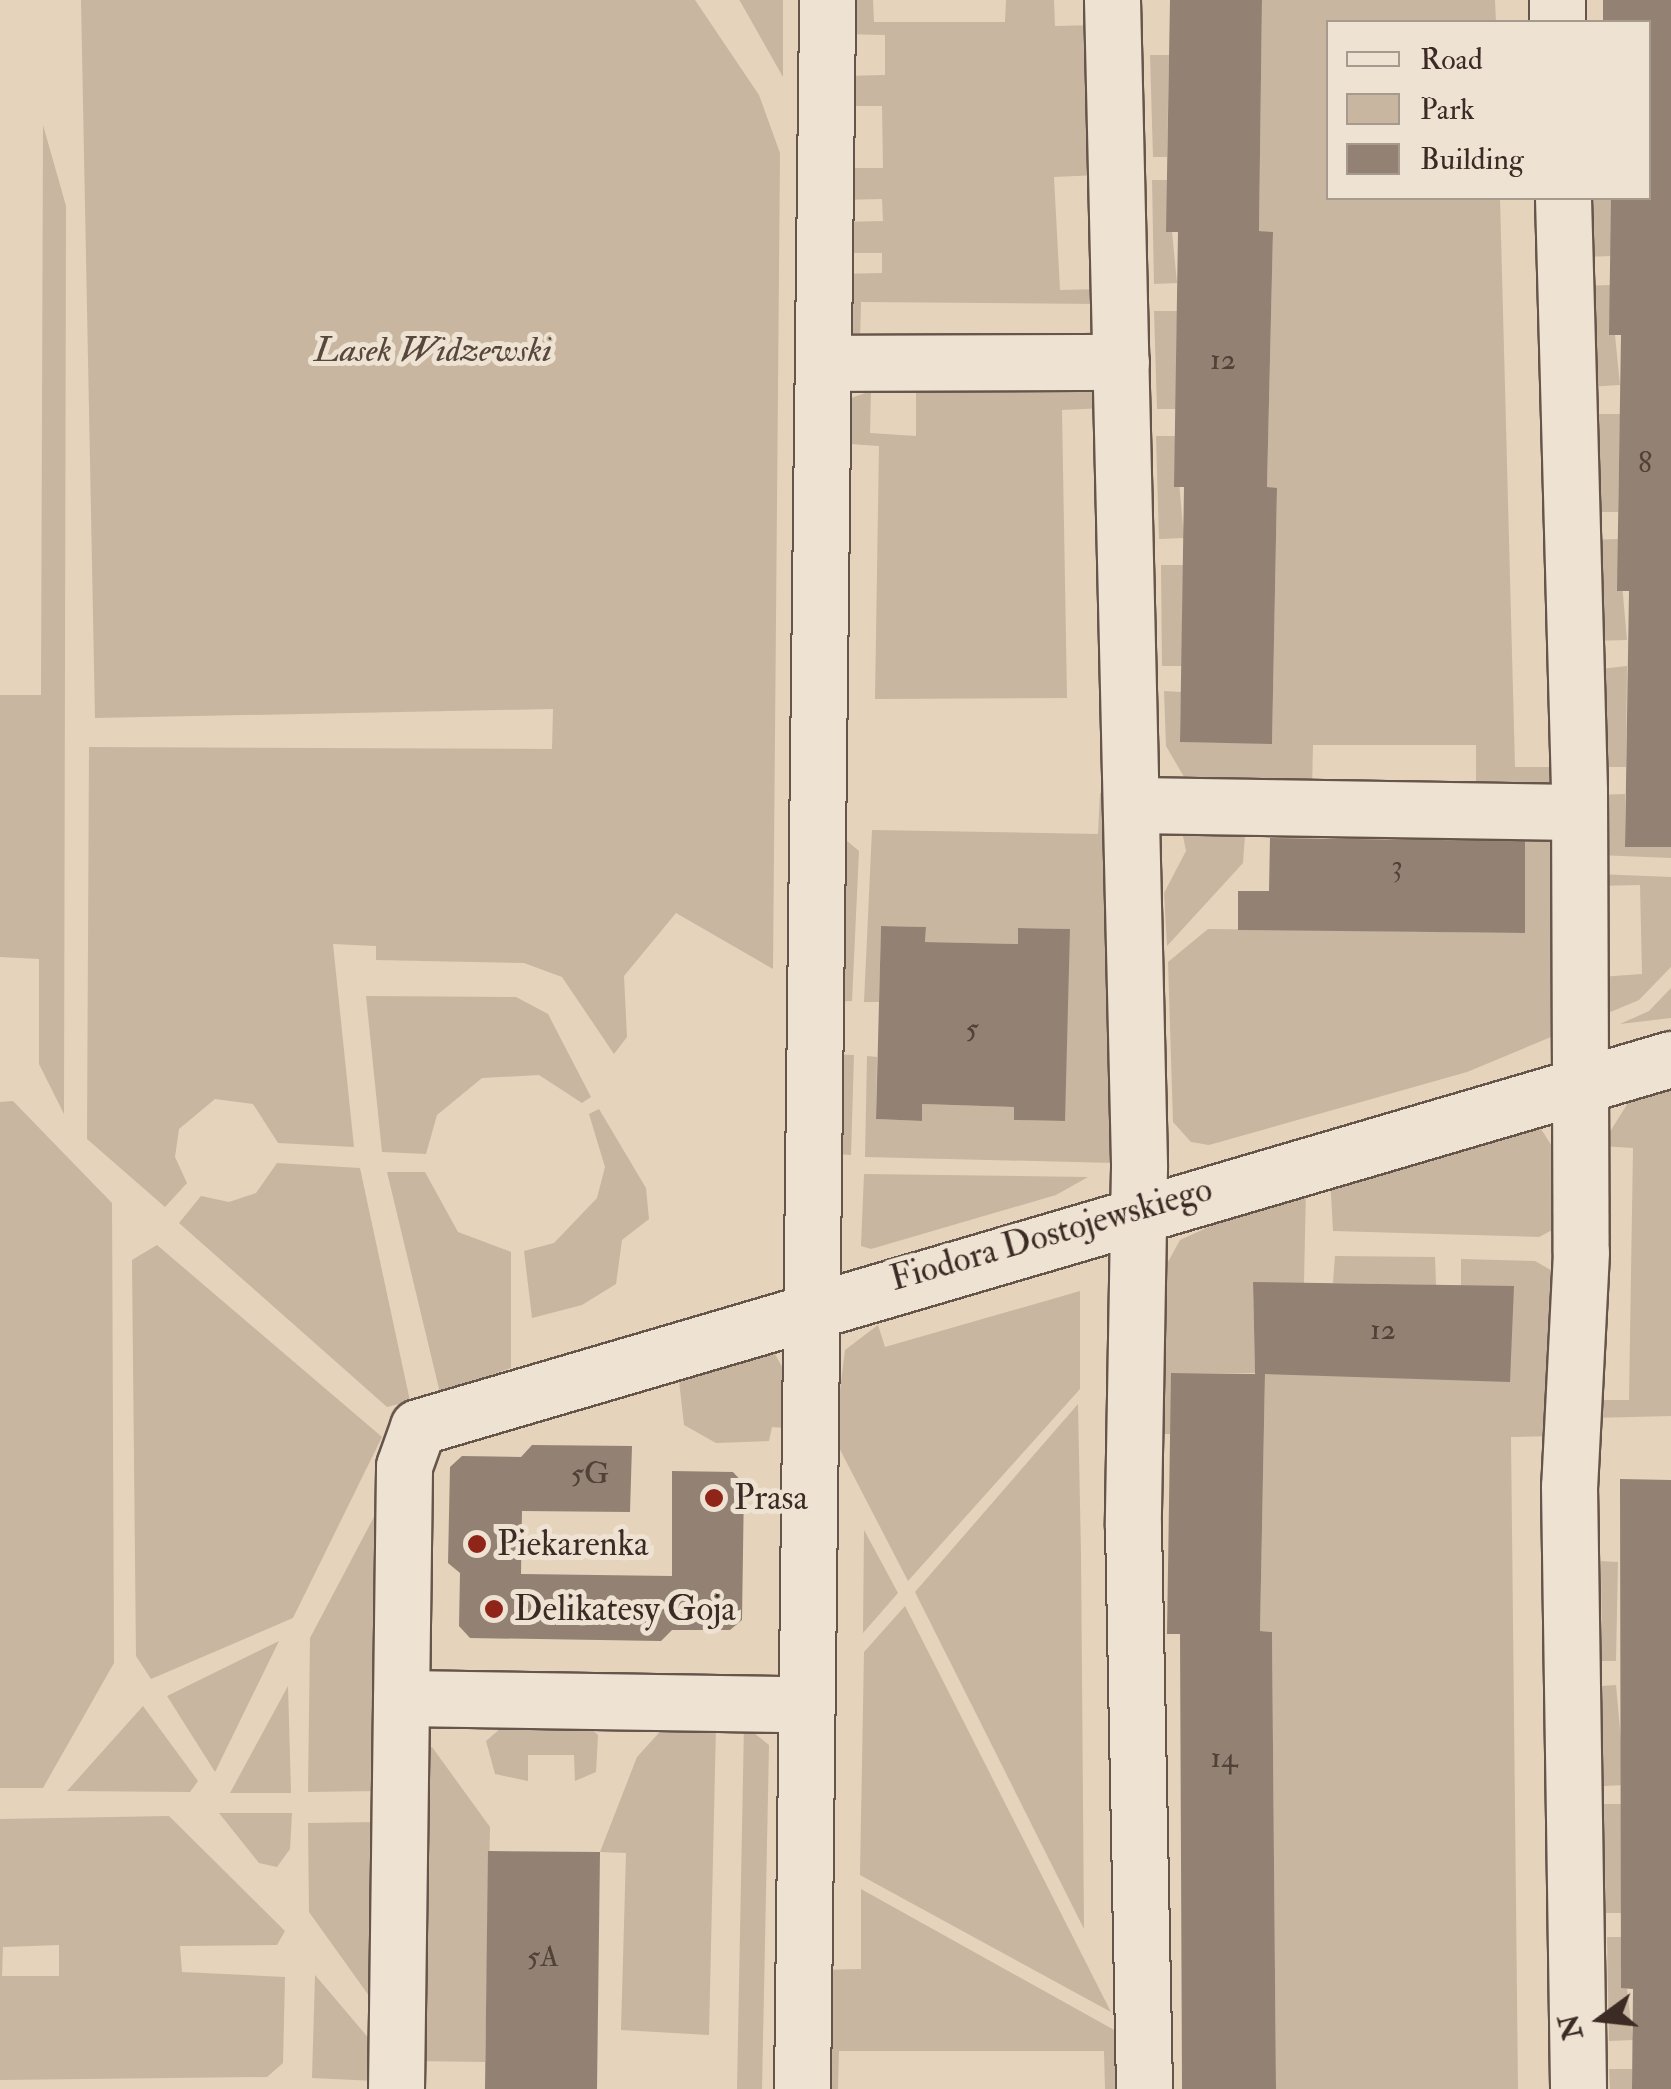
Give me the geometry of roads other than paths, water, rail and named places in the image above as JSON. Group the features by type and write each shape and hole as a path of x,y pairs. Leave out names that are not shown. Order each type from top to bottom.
{"street":[{"path":"802,2089 801,1704 825,363 827,0"},
{"path":"1112,0 1132,805 1138,1210 1132,1526 1144,2089"},
{"path":"1562,200 1578,812 1578,1085 1570,1486 1578,2089"},
{"path":"825,363 1121,362"},
{"path":"1132,805 1578,812"},
{"name":"Fiodora Dostojewskiego","path":"401,1698 404,1466 409,1438 434,1418 808,1306 1671,1058"},
{"path":"396,2089 401,1698 801,1704"}],"place":[{"name":"Prasa","path":"714,1498"},
{"name":"Piekarenka","path":"477,1544"},
{"name":"Delikatesy Goja","path":"494,1609"}],"park label":[{"name":"Lasek Widzewski","path":"433,350"}]}
